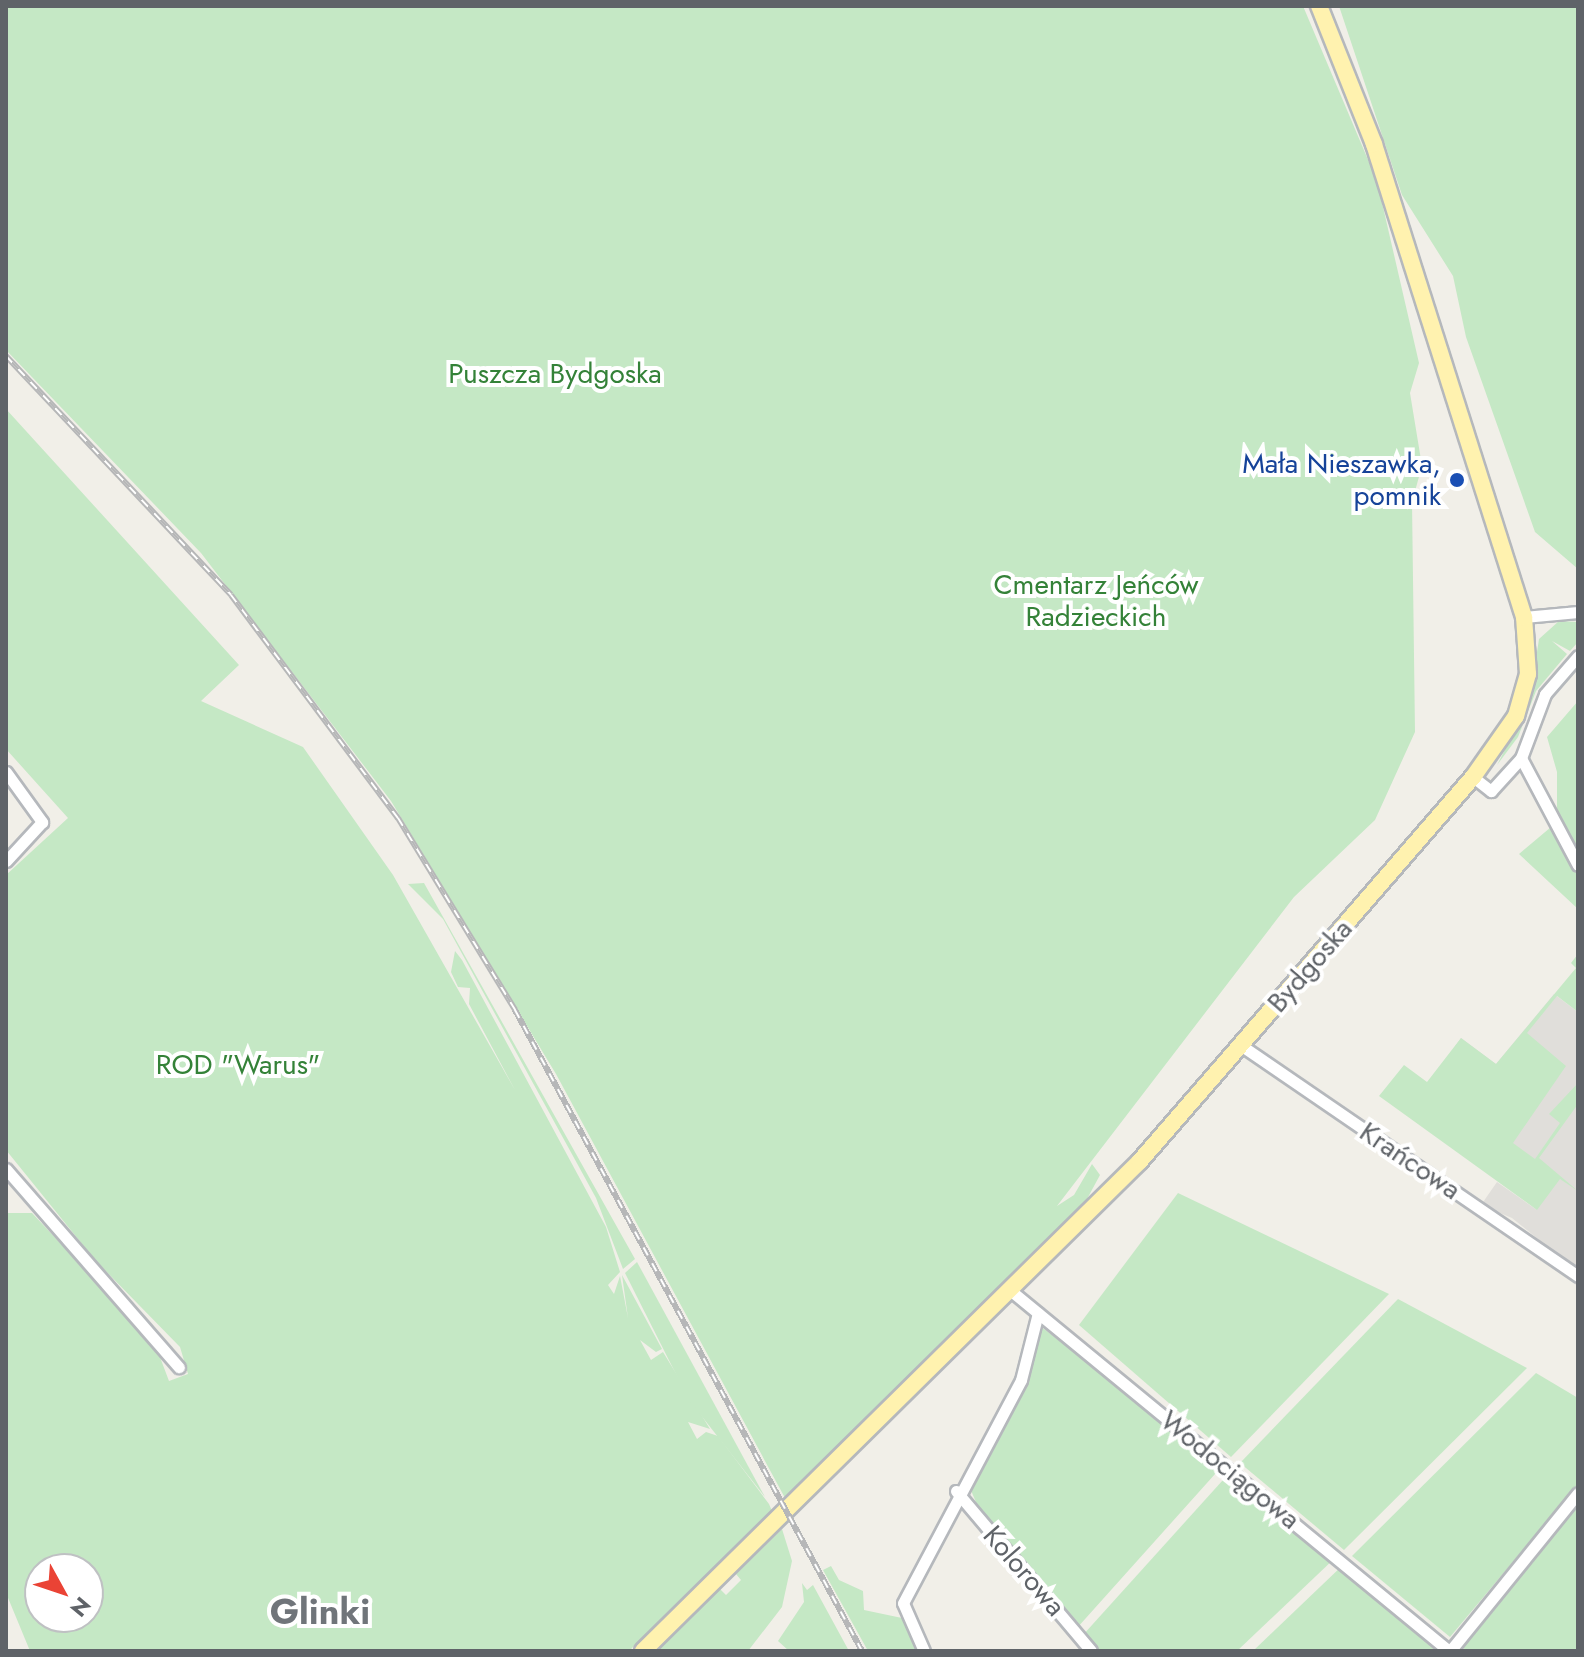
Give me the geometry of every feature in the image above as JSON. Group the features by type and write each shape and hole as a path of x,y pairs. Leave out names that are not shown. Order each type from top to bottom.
{"main road":[{"name":"Bydgoska","path":"643,1651 1116,1185 1242,1046 1500,743 1528,674 1524,617 1374,144 1319,6"}],"street":[{"path":"1524,617 1578,612"},
{"path":"1473,777 1491,791 1521,758 1545,694 1578,656"},
{"path":"1521,758 1578,865"},
{"path":"6,772 42,822 6,861"},
{"name":"Krańcowa","path":"1242,1046 1578,1276"},
{"path":"6,1169 179,1367"},
{"name":"Wodociągowa","path":"1010,1290 1450,1651"},
{"path":"924,1651 903,1603 956,1491 1021,1380 1038,1313"},
{"name":"Kolorowa","path":"956,1491 1091,1651"},
{"path":"1450,1651 1578,1493"}],"shaded area":[{"path":"1554,994 1578,1012 1578,1271 1512,1218 1481,1205 1497,1182 1537,1210 1429,1084 1461,1038 1496,1064"}],"green space":[{"name":"Puszcza Bydgoska","path":"6,6 1303,6 1377,181 1419,363 1410,393 1422,466 1412,502 1415,732 1375,820 1294,897 1057,1206 1074,1195 1092,1164 1100,1175 1087,1199 785,1498 556,1074 391,801 201,553 6,350"},
{"path":"1339,6 1578,6 1578,569 1535,532 1466,337 1453,276 1402,195"},
{"name":"ROD \"Warus\"","path":"6,409 239,665 201,701 303,747 393,875 515,1090 469,1004 470,988 458,987 451,972 455,951 462,960 606,1227 620,1272 608,1285 614,1294 620,1276 628,1318 622,1275 662,1349 656,1352 640,1340 651,1360 663,1352 710,1429 688,1422 697,1439 706,1432 718,1436 769,1504 772,1511 629,1651 30,1651 6,1593 6,1213 32,1213 155,1344 169,1381 188,1374 180,1347 95,1260 6,1150 6,875 68,818 6,749"},
{"path":"1559,621 1578,622 1578,642 1570,651 1552,641 1567,654 1536,691 1518,737 1497,765 1529,704 1539,639"},
{"path":"1578,701 1578,909 1519,854 1557,822 1557,772 1547,737"},
{"path":"424,883 635,1259 623,1269 596,1198 443,919 408,884"},
{"path":"1578,954 1578,1012 1557,996 1527,1033 1566,1066 1513,1143 1535,1159 1560,1123 1549,1114 1578,1083 1578,1104 1539,1158 1578,1191 1560,1179 1537,1210 1379,1096 1404,1065 1427,1082 1461,1038 1496,1064 1576,968 1571,963"},
{"path":"1178,1193 1389,1294 1231,1457 1079,1325"},
{"path":"637,1262 765,1497 689,1400 625,1273"},
{"path":"1398,1299 1527,1368 1344,1550 1240,1463"},
{"path":"1040,1326 1224,1464 1077,1628 984,1521 967,1481 1028,1377"},
{"path":"1536,1373 1578,1398 1578,1484 1450,1637 1352,1556"},
{"path":"1232,1470 1336,1557 1237,1651 1096,1651 1083,1635"},
{"path":"1578,1500 1578,1651 1467,1651 1458,1644"},
{"path":"782,1529 792,1561 782,1607 748,1651 657,1651 720,1589 726,1595 741,1580 736,1574"},
{"path":"1344,1564 1444,1646 1439,1651 1253,1651"},
{"path":"831,1566 839,1580 863,1591 864,1610 902,1618 920,1651 868,1651 823,1570"},
{"path":"802,1583 807,1590 813,1585 849,1651 789,1651 778,1641 804,1602"}],"railway":[{"path":"6,356 231,595 398,818 515,1010 862,1651"}],"place":[{"name":"Mała Nieszawka, pomnik","path":"1457,480"}],"district":[{"name":"Glinki","path":"320,1612"}],"park label":[{"name":"Cmentarz Jeńców Radzieckich","path":"1096,601"}]}
